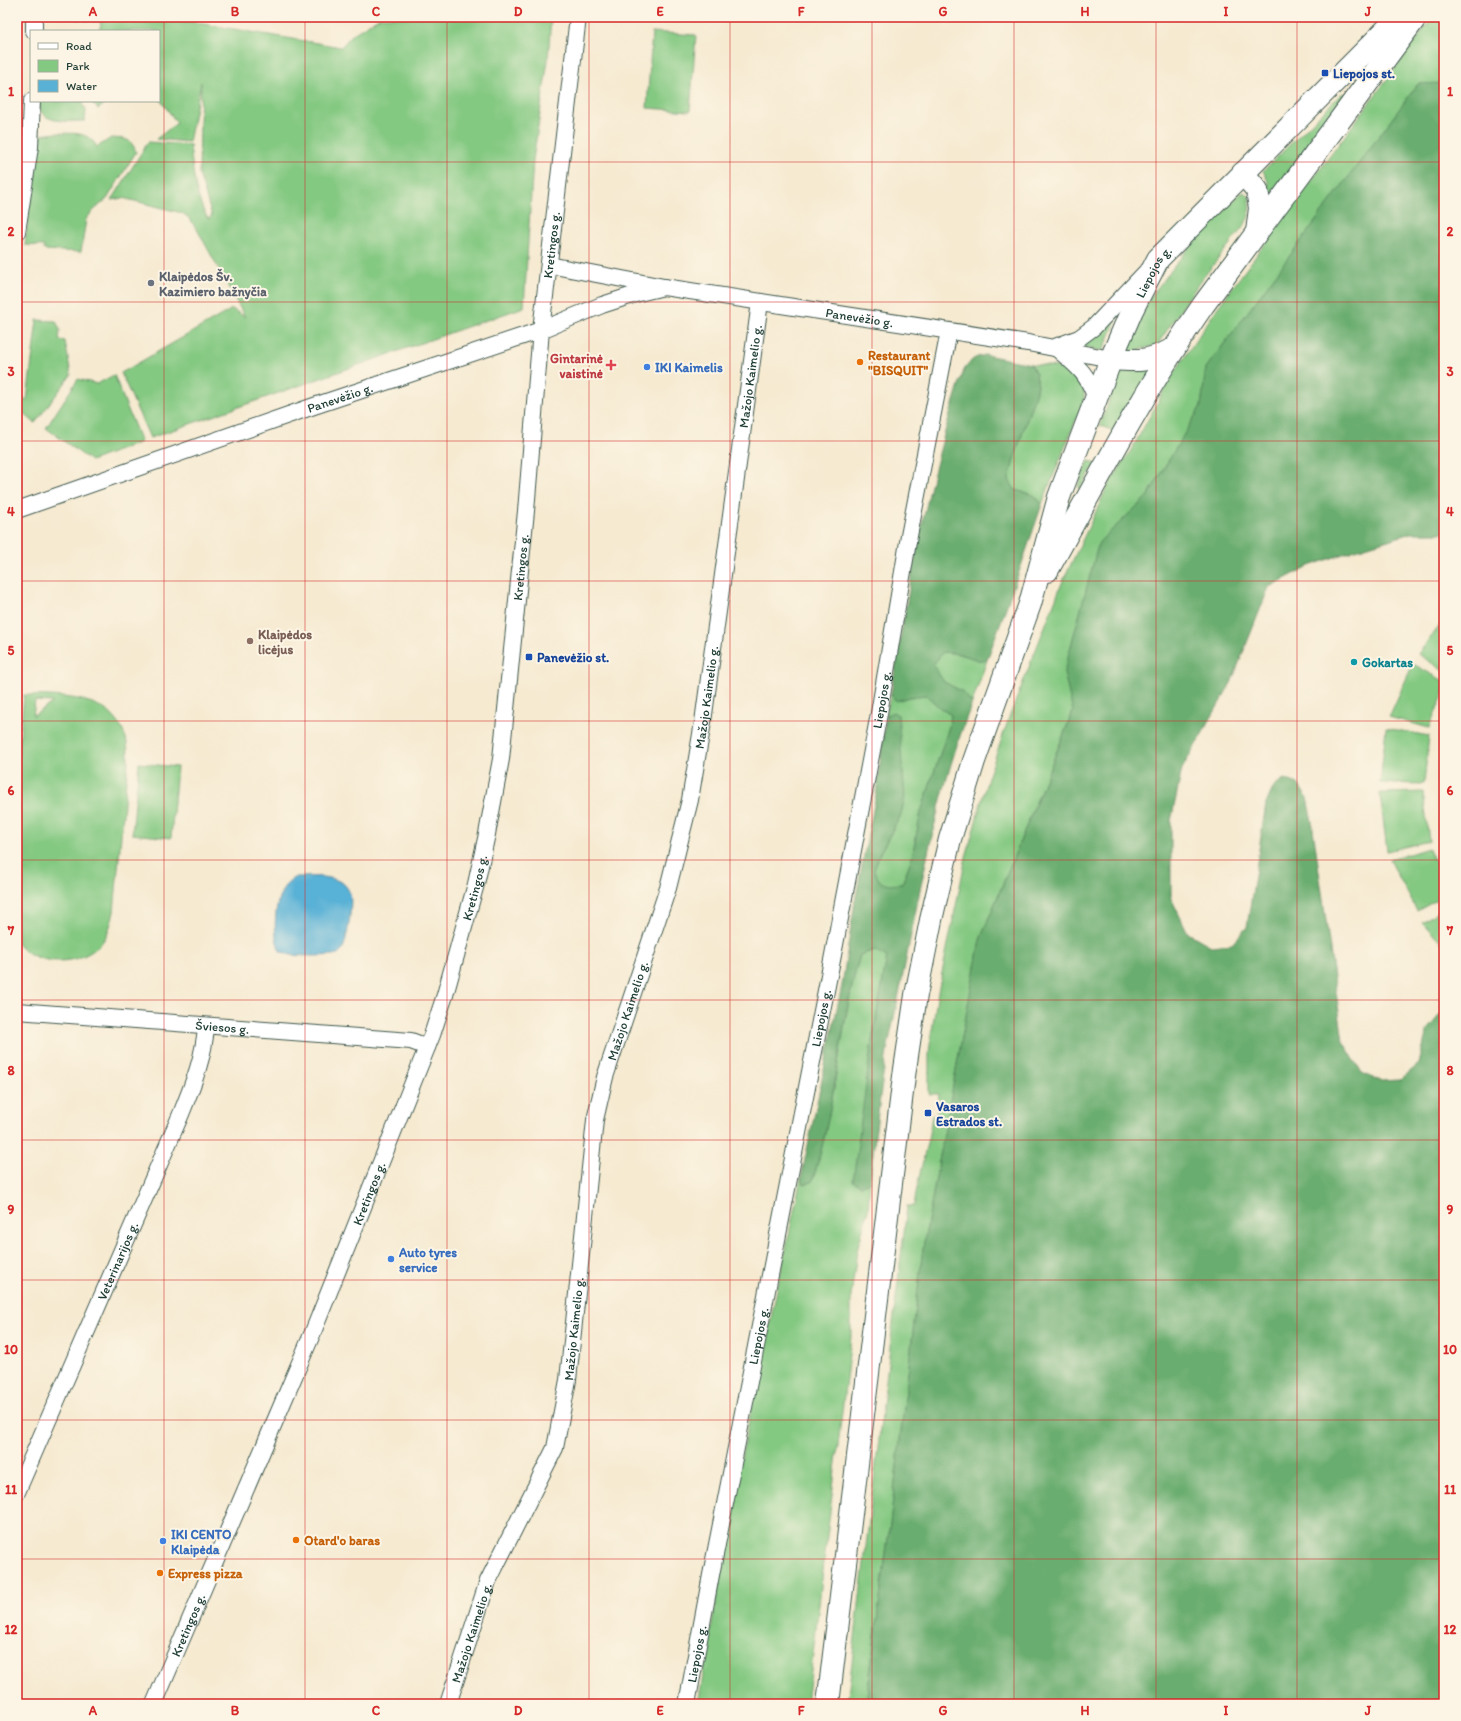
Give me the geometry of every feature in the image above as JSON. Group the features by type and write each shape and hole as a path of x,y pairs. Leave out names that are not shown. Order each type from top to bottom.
{"main road":[{"name":"Liepojos g.","path":"828,1704 904,1076 916,995 931,920 950,840 974,761 1030,604 1059,497 1132,310 1158,259 1400,17"},
{"name":"Liepojos g.","path":"1030,604 1109,459 1173,349 1204,304 1416,17"},
{"path":"1243,173 1257,190 1260,208 1257,232"},
{"path":"1112,359 1137,361 1157,358 1173,349"},
{"path":"1079,444 1109,459"}],"street":[{"path":"34,17 34,30"},
{"name":"Kretingos g.","path":"154,1704 313,1332 427,1047 445,995 476,884 488,834 501,759 525,518 541,330 550,266 578,17"},
{"path":"17,232 30,147 32,102"},
{"name":"Panevėžio g.","path":"1055,347 1079,338 1094,327 1158,259"},
{"name":"Panevėžio g.","path":"550,266 664,287 1055,347 1112,359"},
{"name":"Panevėžio g.","path":"17,510 314,406 541,330 602,305 639,293 664,287"},
{"name":"Mažojo Kaimelio g.","path":"448,1704 488,1581 555,1448 568,1380 596,1120 605,1077 668,888 681,838 704,722 760,302"},
{"name":"Liepojos g.","path":"687,1704 715,1552 834,955 878,718 909,536 949,331"},
{"path":"1055,347 1082,370 1090,383 1096,399"},
{"name":"Šviesos g.","path":"17,1011 411,1041 427,1047"},
{"name":"Veterinarijos g.","path":"17,1492 182,1114 200,1067 205,1044 206,1026"}],"green space":[{"path":"63,17 162,17 341,47 353,34 380,17 551,17 548,60 533,160 524,307 150,438 121,373 232,309 245,317 198,231 189,218 182,213 131,200 122,198 112,200 148,142 190,145 197,193 208,219 212,216 199,174 201,82 189,142 156,139 177,123 160,99 160,30 100,30 101,22"},
{"path":"1433,17 1444,17 1444,83 1418,84 1206,368 1201,406 1147,497 1099,542 1064,672 1073,711 980,940 923,1248 891,1516 866,1704 847,1704 907,1206 914,1206 932,1116 937,1113 939,1094 929,1094 929,1052 937,997 966,857 988,778 1009,718 1062,583 1106,489 1133,447 1172,376 1218,307"},
{"path":"652,32 696,35 690,111 647,108"},
{"path":"1444,83 1444,533 1411,533 1346,553 1309,566 1269,587 1231,683 1182,769 1171,821 1171,898 1188,933 1211,946 1232,944 1247,927 1266,804 1274,786 1284,779 1298,784 1307,798 1312,822 1343,1041 1362,1073 1381,1081 1400,1080 1419,1064 1427,1030 1439,1016 1444,1013 1444,1704 866,1704 891,1516 923,1248 980,940 1073,712 1064,672 1099,542 1147,497 1201,406 1206,368 1418,84"},
{"path":"1341,94 1348,94 1277,188 1271,194 1269,193 1268,181 1263,171"},
{"path":"39,102 85,102 82,104 86,109 85,121 55,120 48,118 40,109"},
{"path":"91,102 107,102 98,109"},
{"path":"74,133 84,135 97,147 111,138 123,139 132,144 136,152 107,199 86,219 81,252 44,250 44,246 25,245 37,140 40,135"},
{"path":"1244,192 1250,197 1249,216 1244,226 1199,283 1157,345 1126,353 1128,343 1144,306 1202,231 1240,194"},
{"path":"1127,296 1103,351 1075,345"},
{"path":"37,320 56,321 60,330 59,340 65,341 71,375 35,423 17,408 17,399 27,400"},
{"path":"986,355 1031,364 1036,374 1038,386 1014,459 1009,480 1015,490 1034,495 1042,504 987,660 978,660 960,654 943,652 933,665 944,682 963,692 972,703 951,766 933,830 888,1046 870,1181 861,1186 853,1181 871,1047 887,957 875,950 860,955 847,1012 827,1126 812,1182 804,1184 801,1178 842,985 855,901 876,795 886,715 893,712 898,715 905,797 901,815 880,853 874,870 879,880 884,884 902,884 912,857 921,812 949,727 951,715 939,707 926,695 909,697 896,701 891,694 921,531 951,410 964,370 973,360"},
{"path":"1031,364 1074,369 1084,389 1084,400 1042,504 1034,495 1015,490 1009,480 1014,459 1038,386 1036,374"},
{"path":"1155,368 1115,433 1100,425 1120,371"},
{"path":"114,375 141,442 91,461 46,428 78,379 97,384"},
{"path":"1089,461 1094,462 1095,465 1080,489 1078,486 1085,467"},
{"path":"1444,620 1444,671 1418,654"},
{"path":"943,652 960,654 978,660 987,660 972,703 963,692 944,682 933,665"},
{"path":"1413,664 1444,681 1444,693 1429,728 1389,717"},
{"path":"891,694 896,701 909,697 926,695 939,707 951,715 949,727 921,812 912,857 902,884 891,885 881,882 874,870 880,853 901,815 898,715 886,715"},
{"path":"24,695 54,696 84,700 97,705 109,713 119,723 126,738 128,746 128,760 114,912 103,941 88,954 79,958 60,961 41,958 32,955 17,943 17,767","holes":["35,701 52,703 33,716"]},
{"path":"1386,728 1429,736 1424,784 1380,783"},
{"path":"139,763 177,767 171,838 132,834"},
{"path":"1423,792 1429,841 1387,851 1380,793"},
{"path":"1428,848 1444,879 1444,896 1417,911 1390,860"},
{"path":"1444,908 1444,946 1422,922"},
{"path":"875,950 887,957 871,1047 866,1091 861,1186 870,1181 868,1211 857,1251 851,1296 851,1337 807,1704 698,1704 741,1458 801,1178 804,1184 812,1182 820,1154 827,1126 847,1011 860,955"}],"water":[{"path":"296,877 327,877 344,884 348,890 351,899 350,915 345,943 340,953 324,956 301,956 291,955 280,951 276,933 276,910 283,889"}],"place":[{"name":"Liepojos st.","path":"1325,73"},
{"name":"Klaipėdos Šv. Kazimiero bažnyčia","path":"151,283"},
{"name":"Restaurant \"BISQUIT\"","path":"860,362"},
{"name":"Gintarinė vaistinė","path":"611,365"},
{"name":"IKI Kaimelis","path":"647,367"},
{"name":"Klaipėdos licėjus","path":"250,641"},
{"name":"Panevėžio st.","path":"529,657"},
{"name":"Gokartas","path":"1354,662"},
{"name":"Vasaros Estrados st.","path":"928,1113"},
{"name":"Auto tyres service","path":"391,1259"},
{"name":"Otard'o baras","path":"296,1540"},
{"name":"IKI CENTO Klaipėda","path":"163,1541"},
{"name":"Express pizza","path":"160,1573"}]}
